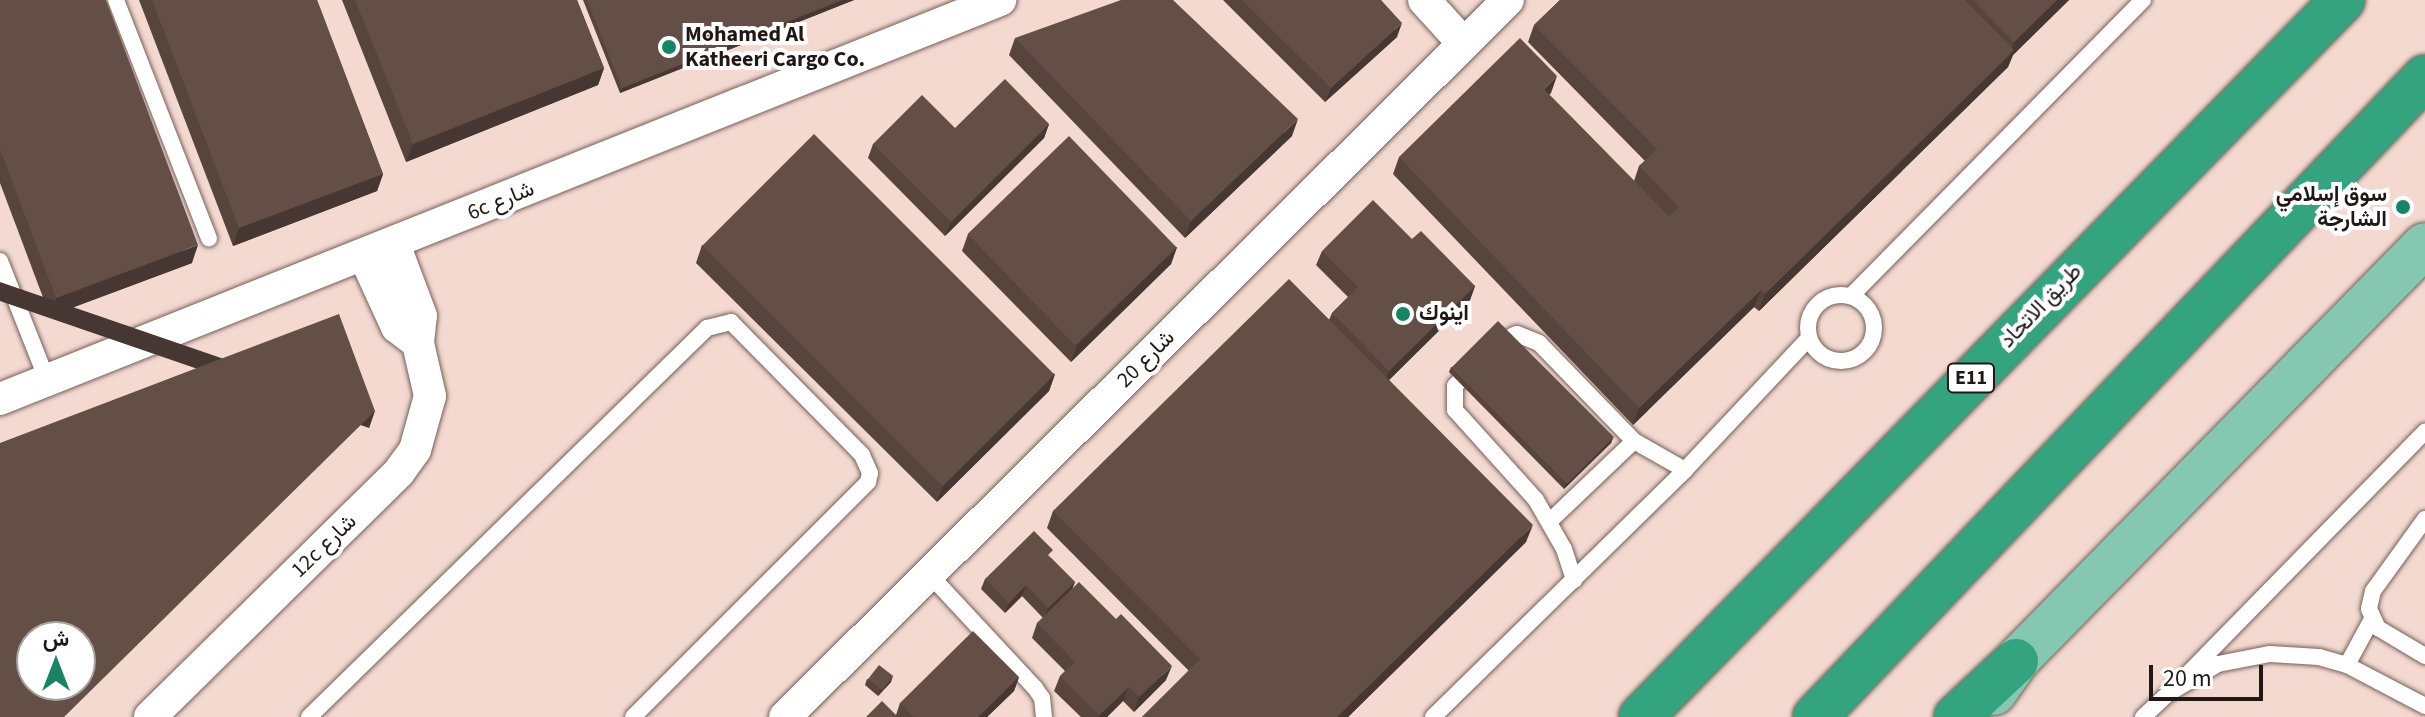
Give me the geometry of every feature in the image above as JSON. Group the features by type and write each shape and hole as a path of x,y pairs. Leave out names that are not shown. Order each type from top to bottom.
{"highway":[{"name":"طريق الاتحاد","path":"1641,717 2309,19 2343,0"},
{"path":"1815,717 2425,77"},
{"path":"1956,717 2016,661"}],"main road":[{"path":"1978,717 2016,661 2425,245"}],"street":[{"name":"6c شارع","path":"0,399 1000,0"},
{"path":"1424,0 1473,35"},
{"path":"1454,0 1473,35"},
{"name":"شارع 20","path":"785,717 1508,0"},
{"name":"12c شارع","path":"150,717 407,461 426,424 430,396 418,343 421,316 394,244"},
{"path":"364,255 397,327 418,343"}],"lane":[{"path":"116,0 209,239"},
{"path":"1851,296 2143,0"},
{"path":"0,261 47,380"},
{"path":"1839,295 1851,296 1874,320 1866,352 1834,361 1815,349 1809,338 1811,315 1818,305 1839,295"},
{"path":"309,717 707,328 731,322 862,455 870,473 862,491 633,717"},
{"path":"1574,580 1550,521 1455,410 1455,386 1496,343 1517,334 1539,343 1634,441 1685,470"},
{"path":"1433,717 1685,470 1809,338"},
{"path":"2143,717 2425,432"},
{"path":"1550,521 1634,441"},
{"path":"2347,665 2372,619 2373,591 2425,519"},
{"path":"929,574 1035,688 1042,698 1044,717"},
{"path":"2372,619 2425,656"},
{"path":"2169,693 2218,664 2245,657 2295,654 2347,665 2425,706"}],"building":[{"path":"0,0 106,0 198,245 56,298 0,149"},
{"path":"152,0 317,0 383,174 239,228"},
{"path":"355,0 577,0 604,68 413,144"},
{"name":"Mohamed Al Katheeri Cargo Co.","path":"587,0 842,0 622,88"},
{"path":"1121,0 1173,0 1298,119 1191,221 1015,38"},
{"path":"1242,0 1381,0 1402,23 1331,88"},
{"path":"1560,0 1965,0 2014,50 1765,294 1761,290 1639,408 1399,157 1520,38 1557,76 1544,89 1669,216 1679,207 1639,166 1657,149 1534,25"},
{"path":"1973,0 2057,0 2014,42"},
{"path":"1005,79 1049,124 951,222 873,144 922,95 955,128"},
{"path":"814,134 1054,374 943,486 702,246"},
{"path":"1069,136 1177,247 1075,345 968,234"},
{"path":"1373,200 1412,239 1421,231 1475,286 1389,371 1332,313 1358,287 1322,251"},
{"path":"1289,279 1533,525 1337,717 1142,717 1200,659 1053,511"},
{"path":"339,314 375,411 96,686 96,621 16,621 16,701 80,701 64,717 0,717 0,443"},
{"path":"1498,321 1614,437 1567,484 1451,368"},
{"path":"1034,531 1053,550 1048,555 1075,582 1048,608 1026,585 1009,603 985,579"},
{"path":"1079,582 1116,619 1121,614 1172,666 1139,697 1129,687 1099,715 1060,676 1075,662 1037,623"},
{"path":"973,631 1019,677 978,717 914,717 900,703"},
{"path":"879,665 893,676 882,690 868,679"},
{"path":"882,701 898,717 866,717"}],"place":[{"name":"Mohamed Al Katheeri Cargo Co.","path":"669,47"},
{"name":"سوق إسلامي الشارجة","path":"2403,207"},
{"name":"اينوك","path":"1403,314"}]}
